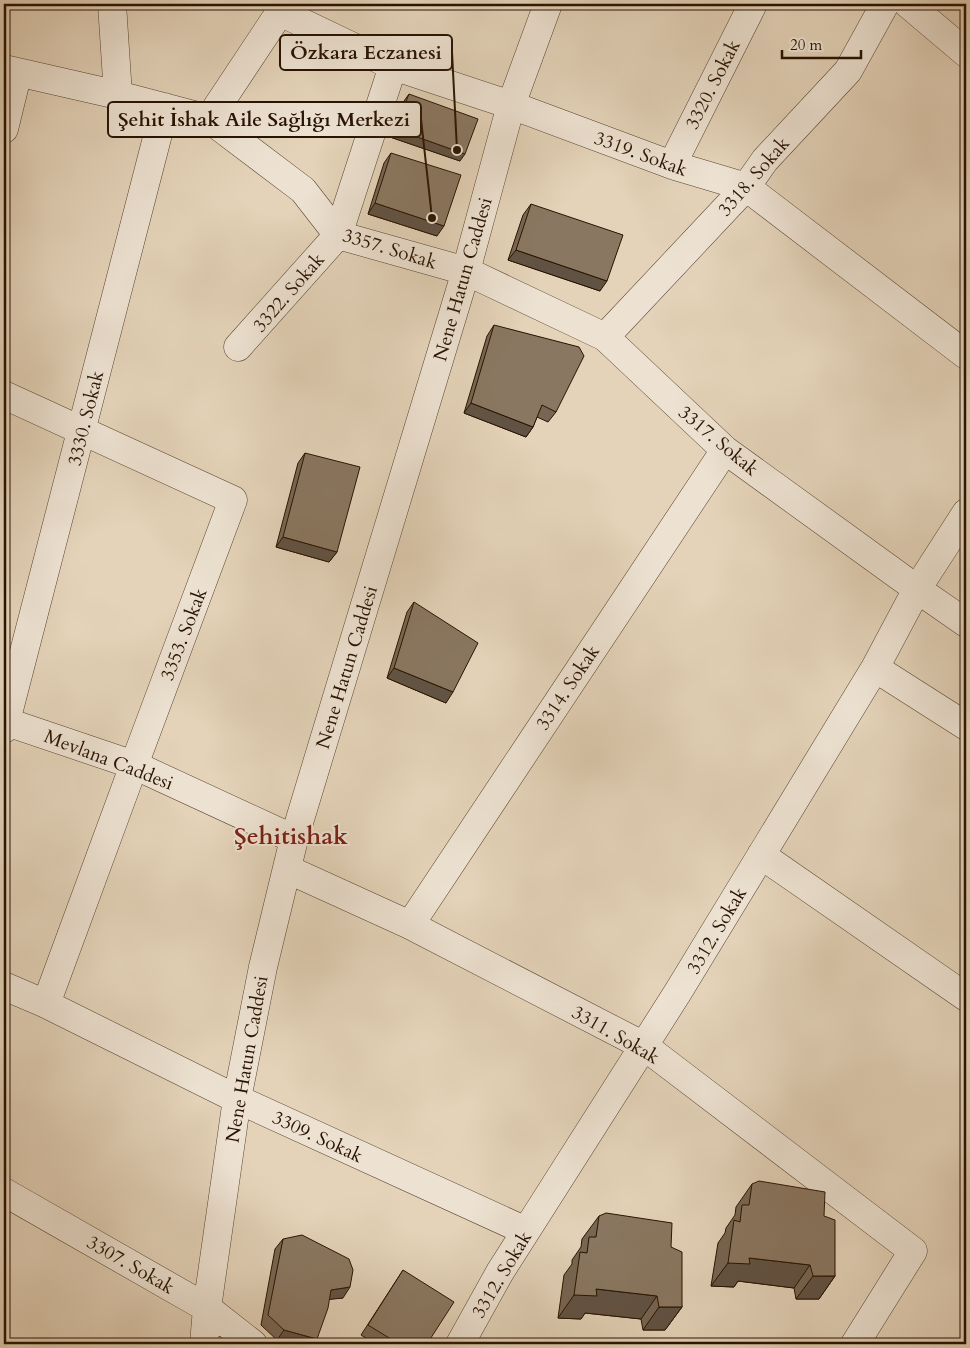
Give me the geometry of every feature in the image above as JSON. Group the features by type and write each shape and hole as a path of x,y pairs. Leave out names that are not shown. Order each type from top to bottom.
{"street":[{"path":"112,4 118,95"},
{"name":"Nene Hatun Caddesi","path":"204,1344 207,1308 237,1099 264,967 294,839 466,271 511,105 548,4"},
{"name":"3320. Sokak","path":"672,165 753,4"},
{"name":"3318. Sokak","path":"605,337 746,187 765,160 848,70 885,4"},
{"path":"908,4 966,53"},
{"path":"209,119 281,8"},
{"name":"3319. Sokak","path":"281,8 393,66 511,105 672,165 746,187 966,355"},
{"name":"3322. Sokak","path":"238,347 338,235 393,66"},
{"path":"4,129 11,71"},
{"name":"3357. Sokak","path":"11,71 118,95 209,119 303,190 338,235 466,271"},
{"name":"3330. Sokak","path":"5,724 165,107"},
{"name":"3317. Sokak","path":"466,271 605,337 725,450 916,589 966,623"},
{"name":"3353. Sokak","path":"4,395 233,500 46,1004"},
{"name":"3314. Sokak","path":"410,925 725,450"},
{"name":"3312. Sokak","path":"461,1344 500,1272 644,1046 761,856 875,668 916,589 966,513"},
{"path":"875,668 966,726"},
{"name":"Mevlana Caddesi","path":"5,724 134,764 294,839"},
{"path":"761,856 966,997"},
{"name":"3311. Sokak","path":"288,869 410,925 644,1046 913,1250 855,1344"},
{"name":"3309. Sokak","path":"5,991 46,1004 237,1099 526,1231"},
{"name":"3307. Sokak","path":"4,1192 207,1308 253,1344"}],"building":[{"path":"409,94 478,119 465,154 395,129"},
{"path":"391,153 461,175 444,226 375,203"},
{"path":"531,204 623,235 607,281 516,250"},
{"path":"494,325 579,347 584,356 556,412 542,405 533,427 471,403"},
{"path":"305,453 360,467 337,552 283,537"},
{"path":"414,602 478,643 453,692 394,668"},
{"path":"759,1181 825,1192 824,1216 835,1220 835,1276 813,1276 810,1265 749,1258 750,1264 728,1263 734,1220 740,1222 742,1205 749,1205 752,1184"},
{"path":"606,1213 672,1223 671,1247 682,1252 682,1307 659,1307 657,1296 596,1289 597,1296 574,1295 580,1252 587,1253 589,1237 596,1237 599,1216"},
{"path":"302,1235 349,1259 353,1270 350,1287 331,1290 328,1308 317,1339 284,1330 268,1315 283,1239"},
{"path":"403,1270 454,1302 427,1344 399,1344 368,1325"}],"place":[{"name":"Özkara Eczanesi","path":"457,150"},
{"name":"Şehit İshak Aile Sağlığı Merkezi","path":"432,218"}],"district":[{"name":"Şehitishak","path":"291,836"}]}
